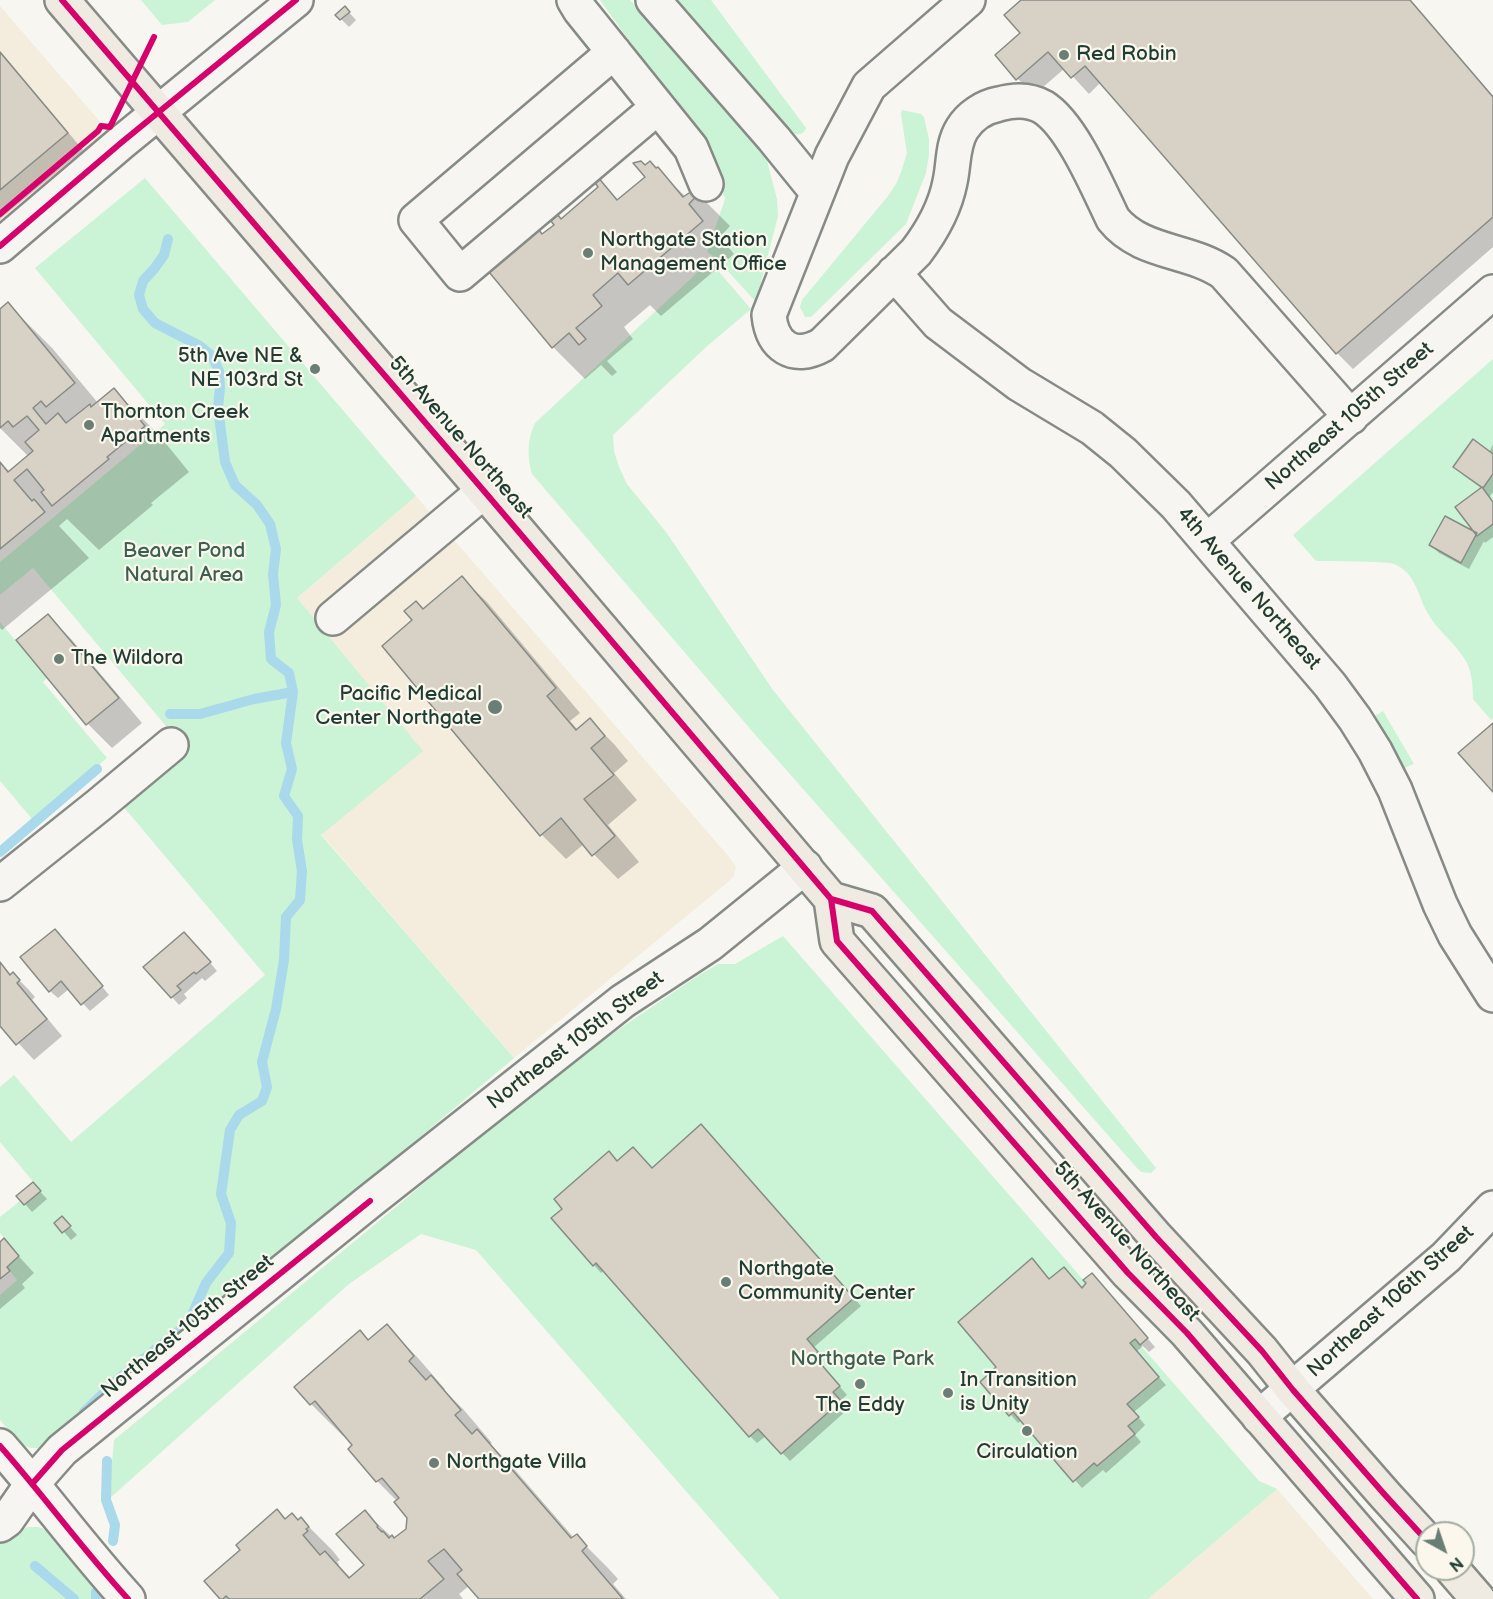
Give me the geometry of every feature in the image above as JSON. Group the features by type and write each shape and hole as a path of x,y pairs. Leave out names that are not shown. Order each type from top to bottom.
{"main road":[{"name":"5th Avenue Northeast","path":"62,0 805,867 831,899 837,940 1128,1273 1187,1333 1417,1599"},
{"name":"5th Avenue Northeast","path":"831,899 872,911 1156,1237 1262,1351 1293,1390 1415,1528"},
{"path":"1462,1581 1478,1599"}],"street":[{"path":"0,246 158,112 296,0"},
{"path":"574,0 691,148 706,184"},
{"path":"653,0 817,192"},
{"path":"968,0 869,86 832,156 769,315 773,336 790,350 813,350 822,345 928,236 951,181 956,143 962,128 973,116 988,106 1011,100 1027,101 1041,106 1053,115 1064,129 1085,161 1113,219 1119,226 1148,244 1210,264 1224,273 1351,417"},
{"path":"614,52 416,220 460,274 658,107"},
{"name":"4th Avenue Northeast","path":"894,273 938,323 1019,384 1092,428 1123,453 1176,505 1330,685 1355,719 1395,790 1440,904 1455,935 1493,995"},
{"name":"Northeast 105th Street","path":"1207,541 1493,292"},
{"path":"333,618 484,491"},
{"path":"0,884 171,746"},
{"name":"Northeast 105th Street","path":"0,1525 7,1520 32,1484 62,1450 370,1201 623,1001 710,944 805,867"},
{"name":"Northeast 106th Street","path":"1259,1417 1446,1257 1491,1214"},
{"path":"0,1446 128,1599"}],"shaded area":[{"path":"0,6 96,117 103,131 100,137 0,221"},
{"path":"416,496 736,867 734,876 728,882 514,1058 321,834 297,598"},
{"path":"1277,1489 1373,1599 1148,1599"}],"green space":[{"path":"141,0 215,0 188,22 162,25"},
{"path":"600,0 630,0 758,143 766,157 777,199 778,216 756,302 715,257 707,252 725,199 711,155"},
{"path":"677,0 711,0 806,128 804,132 793,134 775,116"},
{"path":"902,110 921,114 924,117 929,139 926,173 906,224 811,317 805,317 800,307 802,300 896,184 907,153"},
{"name":"Beaver Pond Natural Area","path":"145,178 416,496 297,598 423,751 321,835 514,1058 56,1443 45,1447 29,1448 18,1441 0,1420 0,1295 17,1280 7,1267 19,1256 0,1233 0,1217 20,1201 24,1205 41,1191 0,1142 0,1087 14,1075 71,1142 265,975 122,805 187,751 33,568 0,595 0,562 165,424 35,268"},
{"path":"703,260 714,266 751,309 705,348 613,435 614,451 627,484 666,532 773,690 1156,1168 1151,1173 1141,1172 1137,1168 752,731 532,474 529,448 530,436 535,423 699,271"},
{"path":"1493,359 1493,718 1491,720 1473,699 1472,681 1467,663 1431,619 1407,572 1390,563 1316,561 1293,535"},
{"path":"0,622 47,678 43,682 107,758 33,820 0,781"},
{"path":"1383,711 1414,764 1402,769 1373,717"},
{"name":"Northgate Park","path":"783,936 1259,1481 1277,1489 1148,1599 780,1599 476,1250 421,1234 349,1284 109,1499 114,1440 396,1207 550,1076 696,977 718,964 735,964"},
{"path":"28,1527 48,1530 108,1599 0,1599 0,1544 16,1532"}],"building":[{"path":"1021,0 1410,0 1493,97 1493,217 1336,354 1085,66 1071,78 1048,52 1016,80 995,55 1020,33 1004,15"},
{"path":"345,6 350,12 340,20 335,15"},
{"path":"0,52 68,133 0,190"},
{"name":"Northgate Station Management Office","path":"641,161 645,165 650,161 656,168 658,167 683,197 695,189 699,193 689,204 703,221 628,285 618,273 593,295 602,306 576,328 586,339 579,345 569,333 552,348 489,272 539,230 542,234 554,225 551,221 558,215 561,219 598,187 593,180 597,176 617,200 645,177 633,163"},
{"name":"Thornton Creek Apartments","path":"8,302 75,383 46,407 41,401 33,408 46,424 58,413 66,423 90,404 91,407 114,388 145,426 52,506 41,492 44,490 27,469 14,480 45,512 0,549 0,462 8,472 33,451 25,442 39,430 27,416 13,427 8,421 0,428 0,309"},
{"path":"1473,439 1493,454 1493,474 1483,488 1453,467"},
{"path":"1482,487 1493,502 1493,524 1477,536 1455,507"},
{"path":"1445,516 1477,533 1461,563 1429,545"},
{"name":"Pacific Medical Center Northgate","path":"462,576 556,688 547,696 576,730 590,718 605,736 591,748 614,775 584,799 615,836 592,856 561,818 540,836 382,646 412,620 404,611 416,601 423,609"},
{"name":"The Wildora","path":"48,614 119,698 86,725 16,640"},
{"path":"1493,723 1493,792 1458,753"},
{"path":"55,929 103,986 81,1005 61,981 49,992 20,957"},
{"path":"184,932 211,962 177,986 181,990 171,998 143,967"},
{"path":"0,962 10,975 13,972 20,980 17,983 47,1019 16,1045 0,1026"},
{"name":"Northgate Community Center","path":"701,1124 854,1298 807,1339 818,1352 814,1356 840,1386 833,1392 841,1401 781,1454 758,1429 749,1437 596,1263 593,1266 551,1218 562,1209 554,1199 609,1151 617,1161 633,1147 652,1168"},
{"path":"33,1182 41,1191 24,1205 16,1196"},
{"path":"62,1216 71,1226 62,1233 54,1223"},
{"path":"4,1238 19,1256 7,1267 10,1271 0,1279 0,1242"},
{"path":"1032,1258 1049,1279 1064,1267 1082,1288 1086,1283 1083,1280 1092,1273 1148,1338 1140,1345 1135,1339 1130,1343 1159,1377 1127,1404 1139,1417 1128,1426 1135,1434 1097,1466 1094,1463 1073,1482 1013,1412 1009,1416 980,1382 996,1367 958,1322"},
{"name":"Northgate Villa","path":"387,1324 414,1356 409,1361 426,1380 431,1375 461,1410 455,1415 472,1434 477,1429 571,1538 577,1534 587,1546 582,1551 623,1599 479,1599 457,1574 462,1570 444,1549 428,1561 444,1579 420,1599 229,1599 226,1596 220,1599 204,1581 240,1550 236,1545 277,1509 285,1519 292,1513 298,1520 301,1517 309,1527 303,1535 320,1555 325,1551 349,1578 364,1565 336,1534 365,1510 377,1527 389,1538 392,1535 394,1538 406,1529 407,1518 394,1502 399,1498 382,1478 376,1482 348,1449 352,1445 315,1401 310,1405 294,1387 360,1330 368,1340"}],"waterway":[{"path":"84,1412 118,1379 188,1324 206,1283 229,1253 231,1223 221,1194 230,1130 239,1115 262,1101 267,1087 262,1062 276,1009 284,960 286,917 300,900 302,871 297,840 298,816 284,796 292,769 286,743 293,692 289,673 271,659 269,632 276,605 273,574 276,549 270,524 257,505 235,485 225,462 218,408 219,371 212,356 200,346 155,323 143,309 139,295 143,281 164,255 168,239"},
{"path":"170,714 200,714 254,699 293,692"},
{"path":"0,852 97,769"},
{"path":"107,1461 106,1500 115,1525 113,1541"},
{"path":"35,1566 74,1599"},
{"path":"96,1592 96,1599"}],"cycle path":[{"path":"62,0 831,899 837,941 1128,1273 1187,1333 1417,1599"},
{"path":"0,246 122,142 296,0"},
{"path":"0,214 101,126 110,127 154,37"},
{"path":"831,899 872,911 1156,1237 1262,1351 1293,1390 1415,1528"},
{"path":"32,1484 62,1450 370,1201"},
{"path":"0,1446 128,1599"}],"place":[{"name":"Red Robin","path":"1064,55"},
{"name":"Northgate Station Management Office","path":"588,253"},
{"name":"5th Ave NE & NE 103rd St","path":"315,369"},
{"name":"Thornton Creek Apartments","path":"89,425"},
{"name":"The Wildora","path":"59,659"},
{"name":"Pacific Medical Center Northgate","path":"495,707"},
{"name":"Northgate Community Center","path":"726,1282"},
{"name":"The Eddy","path":"860,1384"},
{"name":"In Transition is Unity","path":"948,1393"},
{"name":"Circulation","path":"1027,1431"},
{"name":"Northgate Villa","path":"434,1463"}]}
